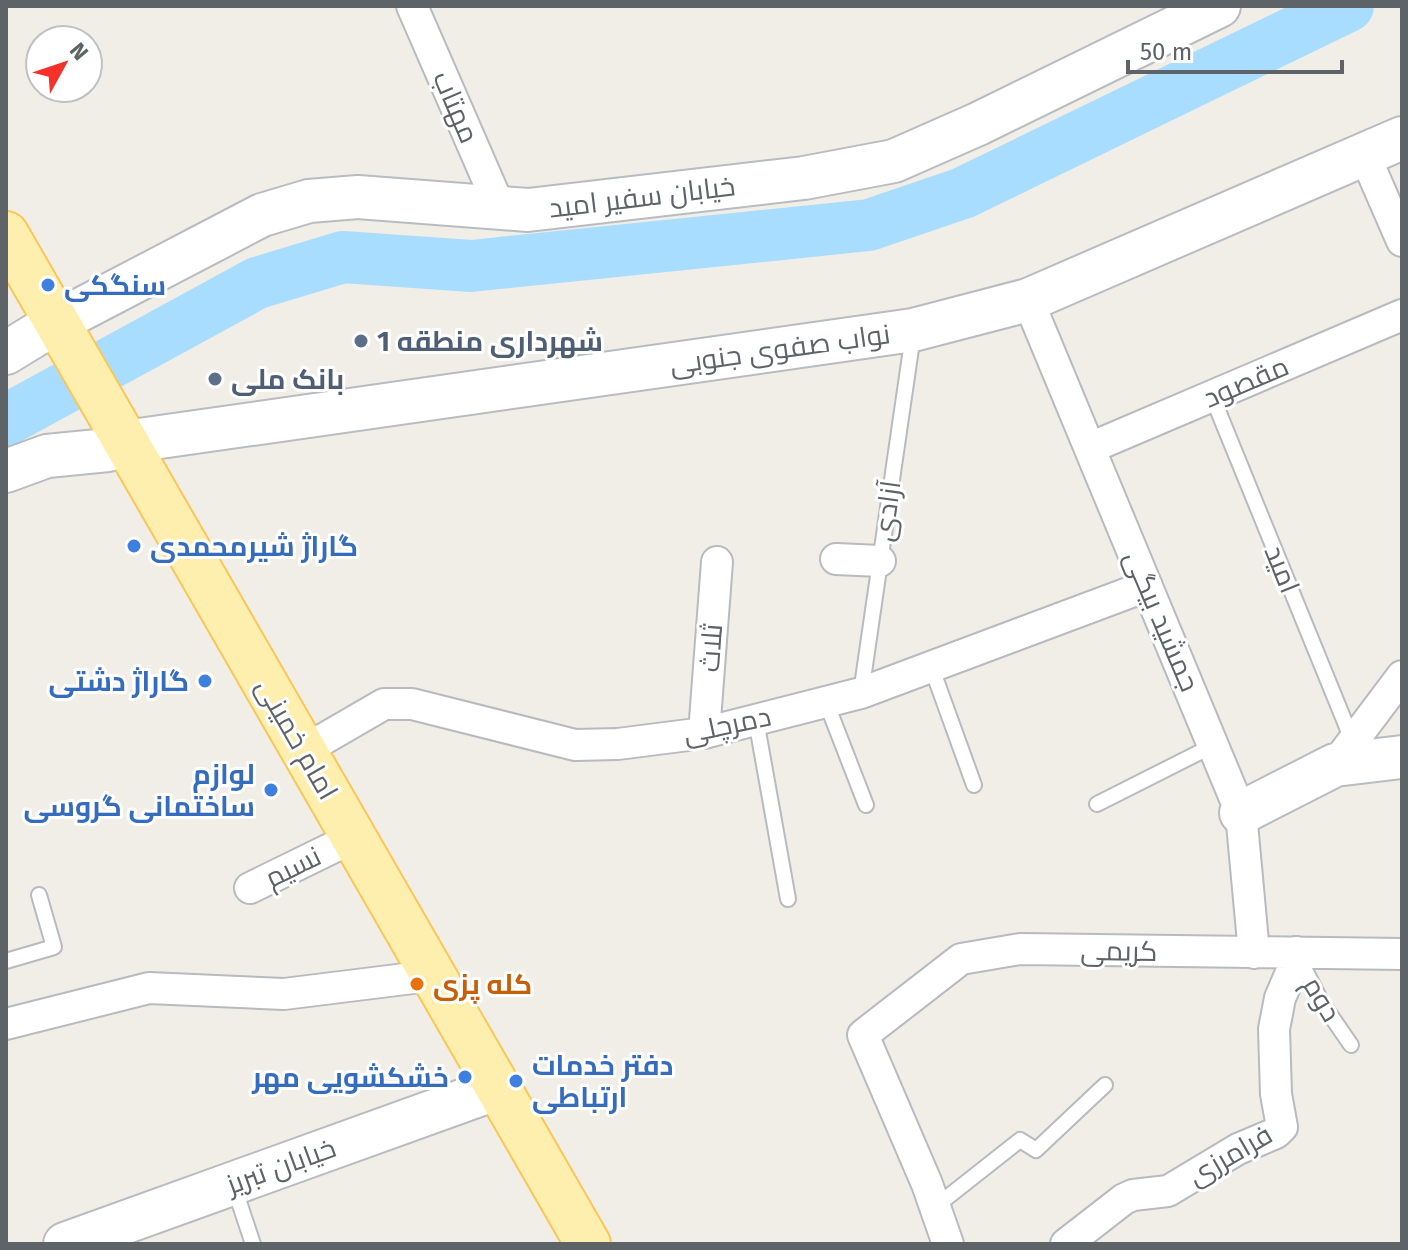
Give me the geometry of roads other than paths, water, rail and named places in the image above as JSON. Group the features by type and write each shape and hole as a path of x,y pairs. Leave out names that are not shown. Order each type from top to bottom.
{"main road":[{"name":"خیابان سفیر امید","path":"43,340 251,220 309,201 358,197 528,210 789,180 894,161 978,124 1219,6"},
{"name":"نواب صفوی جنوبی","path":"6,471 111,438 913,330 1028,300 1402,138"},
{"name":"امام خمینی","path":"6,234 43,340"},
{"name":"امام خمینی","path":"6,285 111,438 489,1091 569,1244"},
{"path":"1241,813 1344,754 1402,757"},
{"name":"امام خمینی","path":"295,756 336,846 422,975"},
{"name":"امام خمینی","path":"489,1091 588,1244"},
{"name":"خیابان تبریز","path":"65,1244 489,1091"}],"street":[{"name":"مهتاب","path":"412,6 500,208"},
{"path":"1365,156 1402,241"},
{"name":"جمشید بیگی","path":"1028,300 1241,813 1254,953"},
{"name":"مقصود","path":"1090,448 1402,315"},
{"path":"836,559 880,561"},
{"name":"ثلاث","path":"704,733 717,562"},
{"name":"دمرچلی","path":"295,756 384,704 412,704 575,745 618,744 704,733 861,693 1147,586"},
{"path":"1344,754 1402,676"},
{"name":"نسیم","path":"250,888 336,846"},
{"name":"کریمی","path":"935,1207 863,1035 961,959 1020,949 1402,954"},
{"name":"فرامرزی","path":"1066,1244 1124,1199 1168,1191 1282,1127 1276,1094 1274,1029 1280,998 1293,968 1296,952"},
{"path":"6,1024 149,988 284,994 422,975"},
{"path":"935,1207 948,1244"}],"lane":[{"name":"آزادی","path":"861,693 913,330"},
{"name":"امید","path":"1212,396 1344,754"},
{"path":"931,666 974,785"},
{"path":"826,702 866,805"},
{"path":"756,720 788,899"},
{"path":"1097,804 1214,745"},
{"path":"6,961 54,947 39,895"},
{"name":"دوم","path":"1296,952 1322,1003 1351,1045"},
{"path":"935,1207 1020,1140 1036,1150 1105,1085"},
{"path":"233,1183 253,1244"}],"waterway":[{"path":"6,420 257,283 343,257 471,266 869,225 963,193 1348,6"}],"place":[{"name":"سنگکی","path":"48,285"},
{"name":"شهرداری منطقه 1","path":"361,341"},
{"name":"بانک ملی","path":"215,379"},
{"name":"گاراژ شیرمحمدی","path":"134,546"},
{"name":"گاراژ دشتی","path":"205,681"},
{"name":"لوازم ساختمانی گروسی","path":"271,790"},
{"name":"کله پزی","path":"417,984"},
{"name":"خشکشویی مهر","path":"465,1077"},
{"name":"دفتر خدمات ارتباطی","path":"516,1081"}]}
